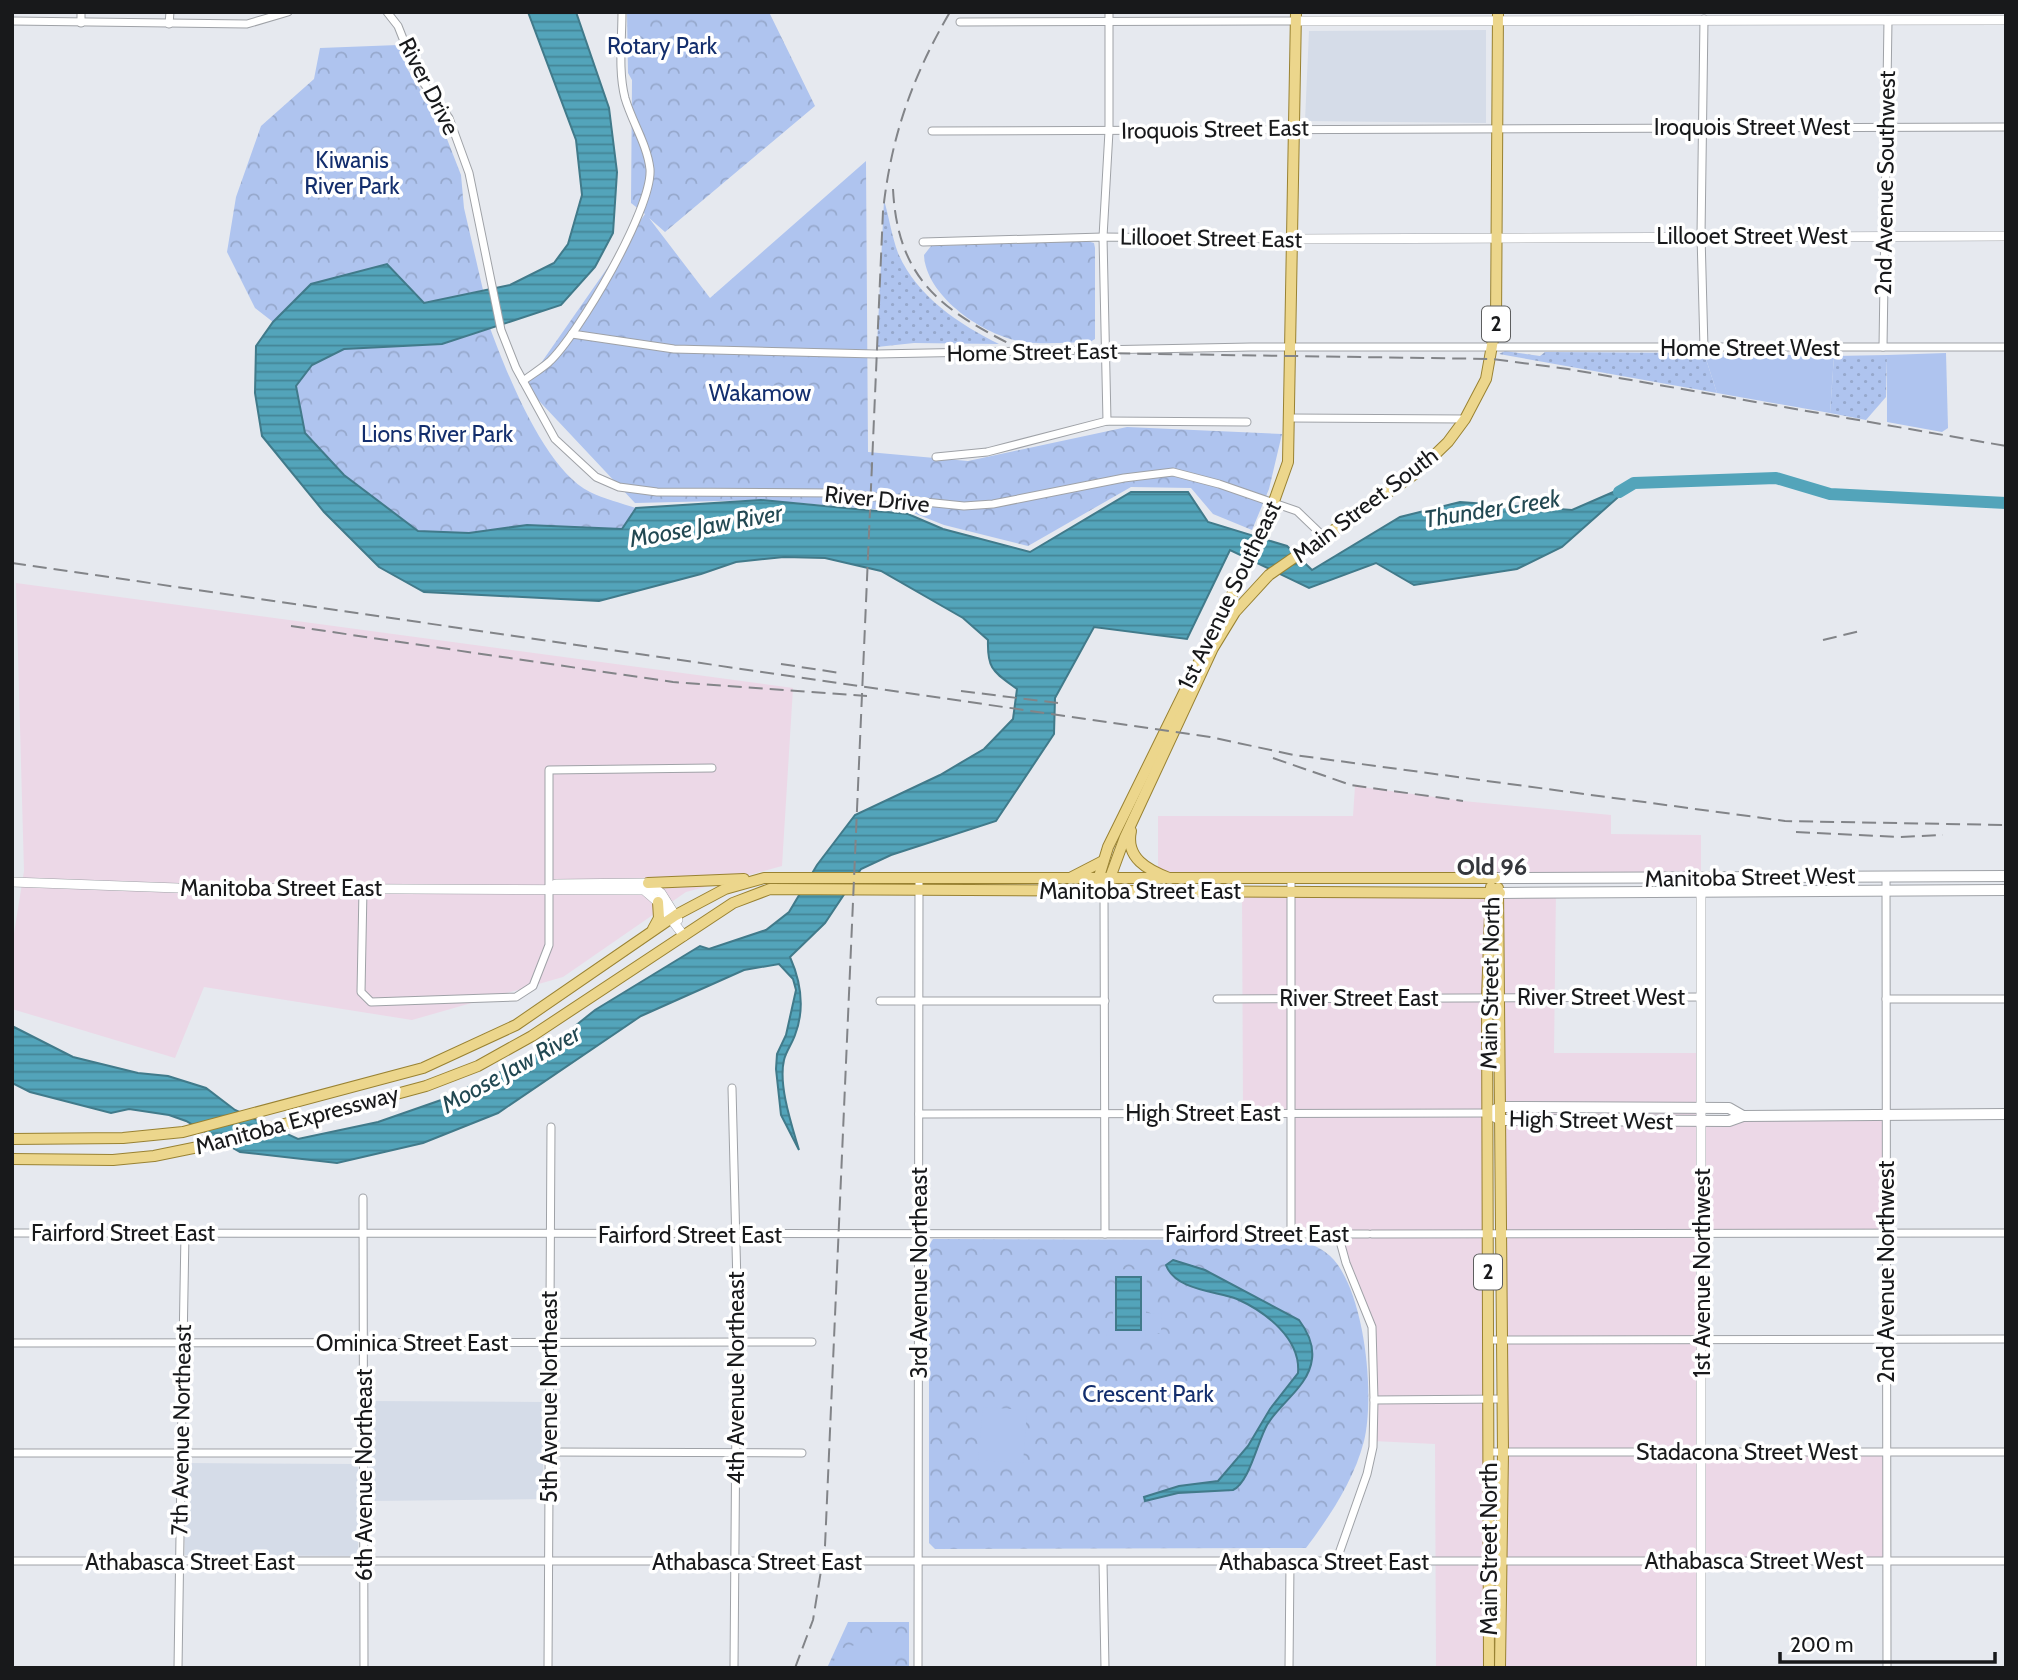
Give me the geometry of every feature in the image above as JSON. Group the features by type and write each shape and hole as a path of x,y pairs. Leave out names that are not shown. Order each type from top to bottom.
{"main road":[{"name":"Main Street South","path":"1213,648 1235,612 1269,575 1416,473 1448,442 1465,419 1486,379 1493,350 1498,236 1498,16"},
{"name":"1st Avenue Southeast","path":"1104,892 1103,861 1190,676 1276,504 1288,461 1296,17"},
{"name":"1st Avenue Southeast","path":"1103,880 1213,648"},
{"path":"1134,819 1129,838 1135,859 1175,881"},
{"path":"1066,880 1103,861"},
{"name":"Manitoba Street West","path":"1495,878 2006,876"},
{"path":"648,883 764,878"},
{"name":"Manitoba Expressway","path":"12,1139 123,1138 183,1132 423,1068 471,1049 516,1026 652,930 725,888 764,878 780,883"},
{"name":"Manitoba Street East","path":"780,883 1104,892 1495,878"},
{"name":"Main Street North","path":"1489,1668 1487,998 1495,878"},
{"name":"Manitoba Street East","path":"919,885 1066,880 1175,881 1494,893"},
{"name":"Manitoba Expressway","path":"12,1159 113,1160 154,1156 203,1146 426,1086 478,1066 532,1036 733,903 780,883"},
{"name":"Manitoba Street West","path":"1494,893 2006,890"},
{"name":"Main Street North","path":"1494,893 1500,998 1501,1107 1503,1452 1500,1668"},
{"path":"652,930 659,918 658,902"},
{"name":"High Street West","path":"1488,1113 1501,1107 1730,1108 1742,1116"},
{"name":"High Street West","path":"1488,1113 1501,1120 1701,1121 1729,1121 1742,1116 2006,1114"}],"street":[{"path":"81,12 81,23"},
{"path":"169,24 170,12"},
{"path":"12,22 247,24 288,12"},
{"name":"River Drive","path":"387,12 398,26 418,75 449,118 469,173 500,325 523,381 555,439 596,477 619,487 657,492 837,494 964,506 993,504 1124,478 1173,472 1220,484 1297,511 1323,536"},
{"path":"523,381 549,362 572,334 628,239 648,191 650,171 646,152 625,97 622,12"},
{"path":"960,22 1109,16 1606,16 1888,20 1980,16 2006,20"},
{"path":"1107,421 1103,237 1109,131 1109,16"},
{"path":"1703,19 1704,348"},
{"name":"2nd Avenue Southwest","path":"1883,347 1888,20"},
{"name":"Iroquois Street West","path":"1499,128 2006,127"},
{"name":"Iroquois Street East","path":"932,131 1499,128"},
{"name":"Lillooet Street West","path":"1498,236 2006,236"},
{"name":"Lillooet Street East","path":"923,242 1103,237 1293,239 1498,236"},
{"name":"Home Street East","path":"572,334 674,349 885,354 1292,347 1493,350"},
{"name":"Home Street West","path":"1493,350 2006,347"},
{"path":"1290,418 1465,419"},
{"path":"936,457 987,452 1107,421 1247,422"},
{"path":"363,889 361,992 365,999 371,1002 416,1003 516,997 533,986 549,945 548,770 712,768"},
{"name":"2nd Avenue Northwest","path":"1886,876 1887,1668"},
{"name":"1st Avenue Northwest","path":"1701,878 1701,1668"},
{"name":"Manitoba Street East","path":"12,882 363,889 648,883"},
{"path":"648,883 661,893 684,936"},
{"name":"3rd Avenue Northeast","path":"918,1668 919,885"},
{"name":"Manitoba Street East","path":"549,886 556,891 645,890 658,902"},
{"path":"1291,886 1291,1234"},
{"path":"1104,892 1105,1234"},
{"path":"658,902 673,917"},
{"name":"River Street West","path":"1500,998 1701,997"},
{"name":"River Street East","path":"1217,999 1500,998"},
{"path":"1886,999 2006,999"},
{"path":"880,1002 1105,1000"},
{"name":"4th Avenue Northeast","path":"733,1088 736,1235 734,1668"},
{"name":"High Street East","path":"919,1114 1488,1113"},
{"name":"5th Avenue Northeast","path":"548,1668 551,1127"},
{"name":"6th Avenue Northeast","path":"363,1198 364,1668"},
{"name":"Fairford Street East","path":"12,1233 550,1236 2006,1233"},
{"name":"7th Avenue Northeast","path":"178,1668 179,1453 184,1397 186,1233"},
{"path":"1336,1562 1367,1474 1373,1447 1374,1401 1372,1327 1346,1263 1338,1234"},
{"path":"1489,1340 2006,1339"},
{"name":"Ominica Street East","path":"12,1343 812,1342"},
{"path":"1374,1401 1502,1399"},
{"path":"549,1452 802,1453"},
{"name":"Stadacona Street West","path":"1489,1452 2006,1452"},
{"path":"12,1453 364,1453"},
{"name":"Athabasca Street East","path":"12,1561 1502,1561"},
{"name":"Athabasca Street West","path":"1502,1561 2006,1561"},
{"path":"1102,1562 1105,1668"},
{"path":"1289,1668 1290,1562"}],"shaded area":[{"path":"1486,30 1486,123 1305,121 1309,31"},
{"path":"16,583 793,688 782,866 686,892 563,977 412,1020 204,987 175,1058 12,1009 12,946 24,871"},
{"path":"1355,786 1463,801 1611,815 1611,834 1701,835 1701,878 1158,874 1158,816 1353,816"},
{"path":"1242,891 1489,893 1489,1668 1436,1668 1435,1444 1373,1441 1372,1327 1338,1234 1291,1234 1291,1113 1243,1113"},
{"path":"1556,891 1554,1053 1701,1053 1701,1121 1886,1116 1886,1232 1701,1232 1701,1452 1887,1452 1887,1561 1702,1561 1701,1668 1500,1668 1500,893"},
{"path":"369,1401 543,1402 543,1499 369,1501"},
{"path":"185,1463 358,1464 358,1556 185,1555"}],"green space":[{"name":"Wakamow","path":"627,12 769,12 815,106 665,232 649,218 710,298 866,161 868,452 968,461 1127,427 1282,434 1269,489 1252,530 1213,514 1191,488 1131,487 1028,546 944,525 911,512 761,500 635,503 525,386 645,214 631,203 632,80 628,73"},
{"name":"Kiwanis River Park","path":"398,45 408,70 440,121 461,175 464,208 483,290 424,303 311,284 273,322 255,308 227,252 236,197 261,126 314,79 320,48"},
{"path":"884,200 898,253 916,283 954,318 999,344 914,343 877,347"},
{"path":"1087,241 1094,243 1095,248 1095,339 1090,342 1033,343 1009,339 993,332 976,323 946,300 927,271 924,255 931,246"},
{"name":"Lions River Park","path":"490,328 517,394 543,443 558,464 573,481 590,492 636,508 622,529 527,525 469,533 418,531 344,475 305,433 296,386 312,365 344,349 442,344"},
{"path":"1505,351 1540,356 1545,352 1704,353 1717,393 1499,354"},
{"path":"1704,353 1834,356 1830,413 1717,393"},
{"path":"1946,353 1948,428 1942,432 1887,422 1887,355"},
{"path":"1887,355 1886,397 1866,420 1830,413 1834,356"},
{"name":"Crescent Park","path":"933,1239 1297,1240 1326,1252 1345,1276 1360,1321 1368,1373 1367,1422 1360,1455 1348,1484 1306,1548 935,1549 929,1543 929,1245"},
{"path":"1111,1270 1147,1271 1146,1313 1162,1314 1161,1333 1146,1333 1145,1339 1106,1335 1113,1325 1113,1298 1117,1298 1118,1288"},
{"path":"983,1407 1027,1410 1023,1463 978,1460"},
{"path":"848,1622 909,1622 909,1668 827,1668"},
{"path":"899,1634 894,1668 831,1668 839,1649"}],"water":[{"name":"Moose Jaw River","path":"528,12 576,12 609,108 617,172 613,233 595,267 561,305 442,344 344,349 312,365 296,386 305,433 344,475 418,531 469,533 527,525 622,529 636,508 761,500 908,514 943,529 1030,552 1131,492 1188,492 1208,522 1287,546 1312,570 1400,517 1460,502 1572,510 1634,483 1562,547 1517,569 1414,585 1376,563 1309,588 1230,550 1187,639 1094,627 1055,698 1054,734 996,821 891,855 861,869 825,923 790,957 797,976 801,1005 794,1038 784,1060 783,1081 799,1150 781,1115 776,1069 777,1054 786,1035 796,990 793,979 779,964 744,970 641,1016 498,1113 423,1143 337,1163 240,1152 186,1121 169,1115 129,1109 111,1113 30,1092 12,1083 12,1026 73,1057 138,1073 168,1076 206,1088 235,1110 298,1139 378,1122 444,1099 544,1051 595,1010 700,946 709,949 766,930 789,912 817,865 855,815 940,775 984,749 1013,719 1017,689 993,669 988,640 963,618 881,571 825,558 784,557 736,562 599,601 424,592 379,567 324,512 262,436 255,393 256,346 273,322 311,284 387,264 424,303 510,285 554,263 568,244 582,195 576,140"},
{"path":"1173,1260 1205,1270 1299,1320 1310,1338 1312,1359 1306,1378 1267,1425 1239,1486 1233,1490 1178,1493 1145,1501 1144,1497 1179,1486 1218,1481 1248,1446 1270,1409 1298,1373 1294,1349 1280,1328 1259,1311 1237,1299 1178,1280 1166,1265"},
{"path":"1116,1277 1141,1277 1141,1330 1116,1330"}],"waterway":[{"name":"Thunder Creek","path":"1619,492 1634,483 1776,478 1830,494 2006,503"}],"railway":[{"path":"795,1668 813,1620 825,1546 883,211 891,158 905,108 925,60 950,12"},
{"path":"893,189 897,222 905,249 916,272 932,292 973,324 1026,352 1492,359 1568,369 2006,446"},
{"path":"12,563 1210,737 1294,755 1785,821 2006,825"},
{"path":"291,626 673,682 867,696"},
{"path":"1823,640 1860,631"},
{"path":"781,664 840,673"},
{"path":"961,691 1058,703"},
{"path":"1273,758 1351,785 1463,801"},
{"path":"1796,832 1900,837 1943,835"}],"district":[{"name":"Old 96","path":"1492,867"}],"park label":[{"name":"Rotary Park","path":"662,46"}]}
